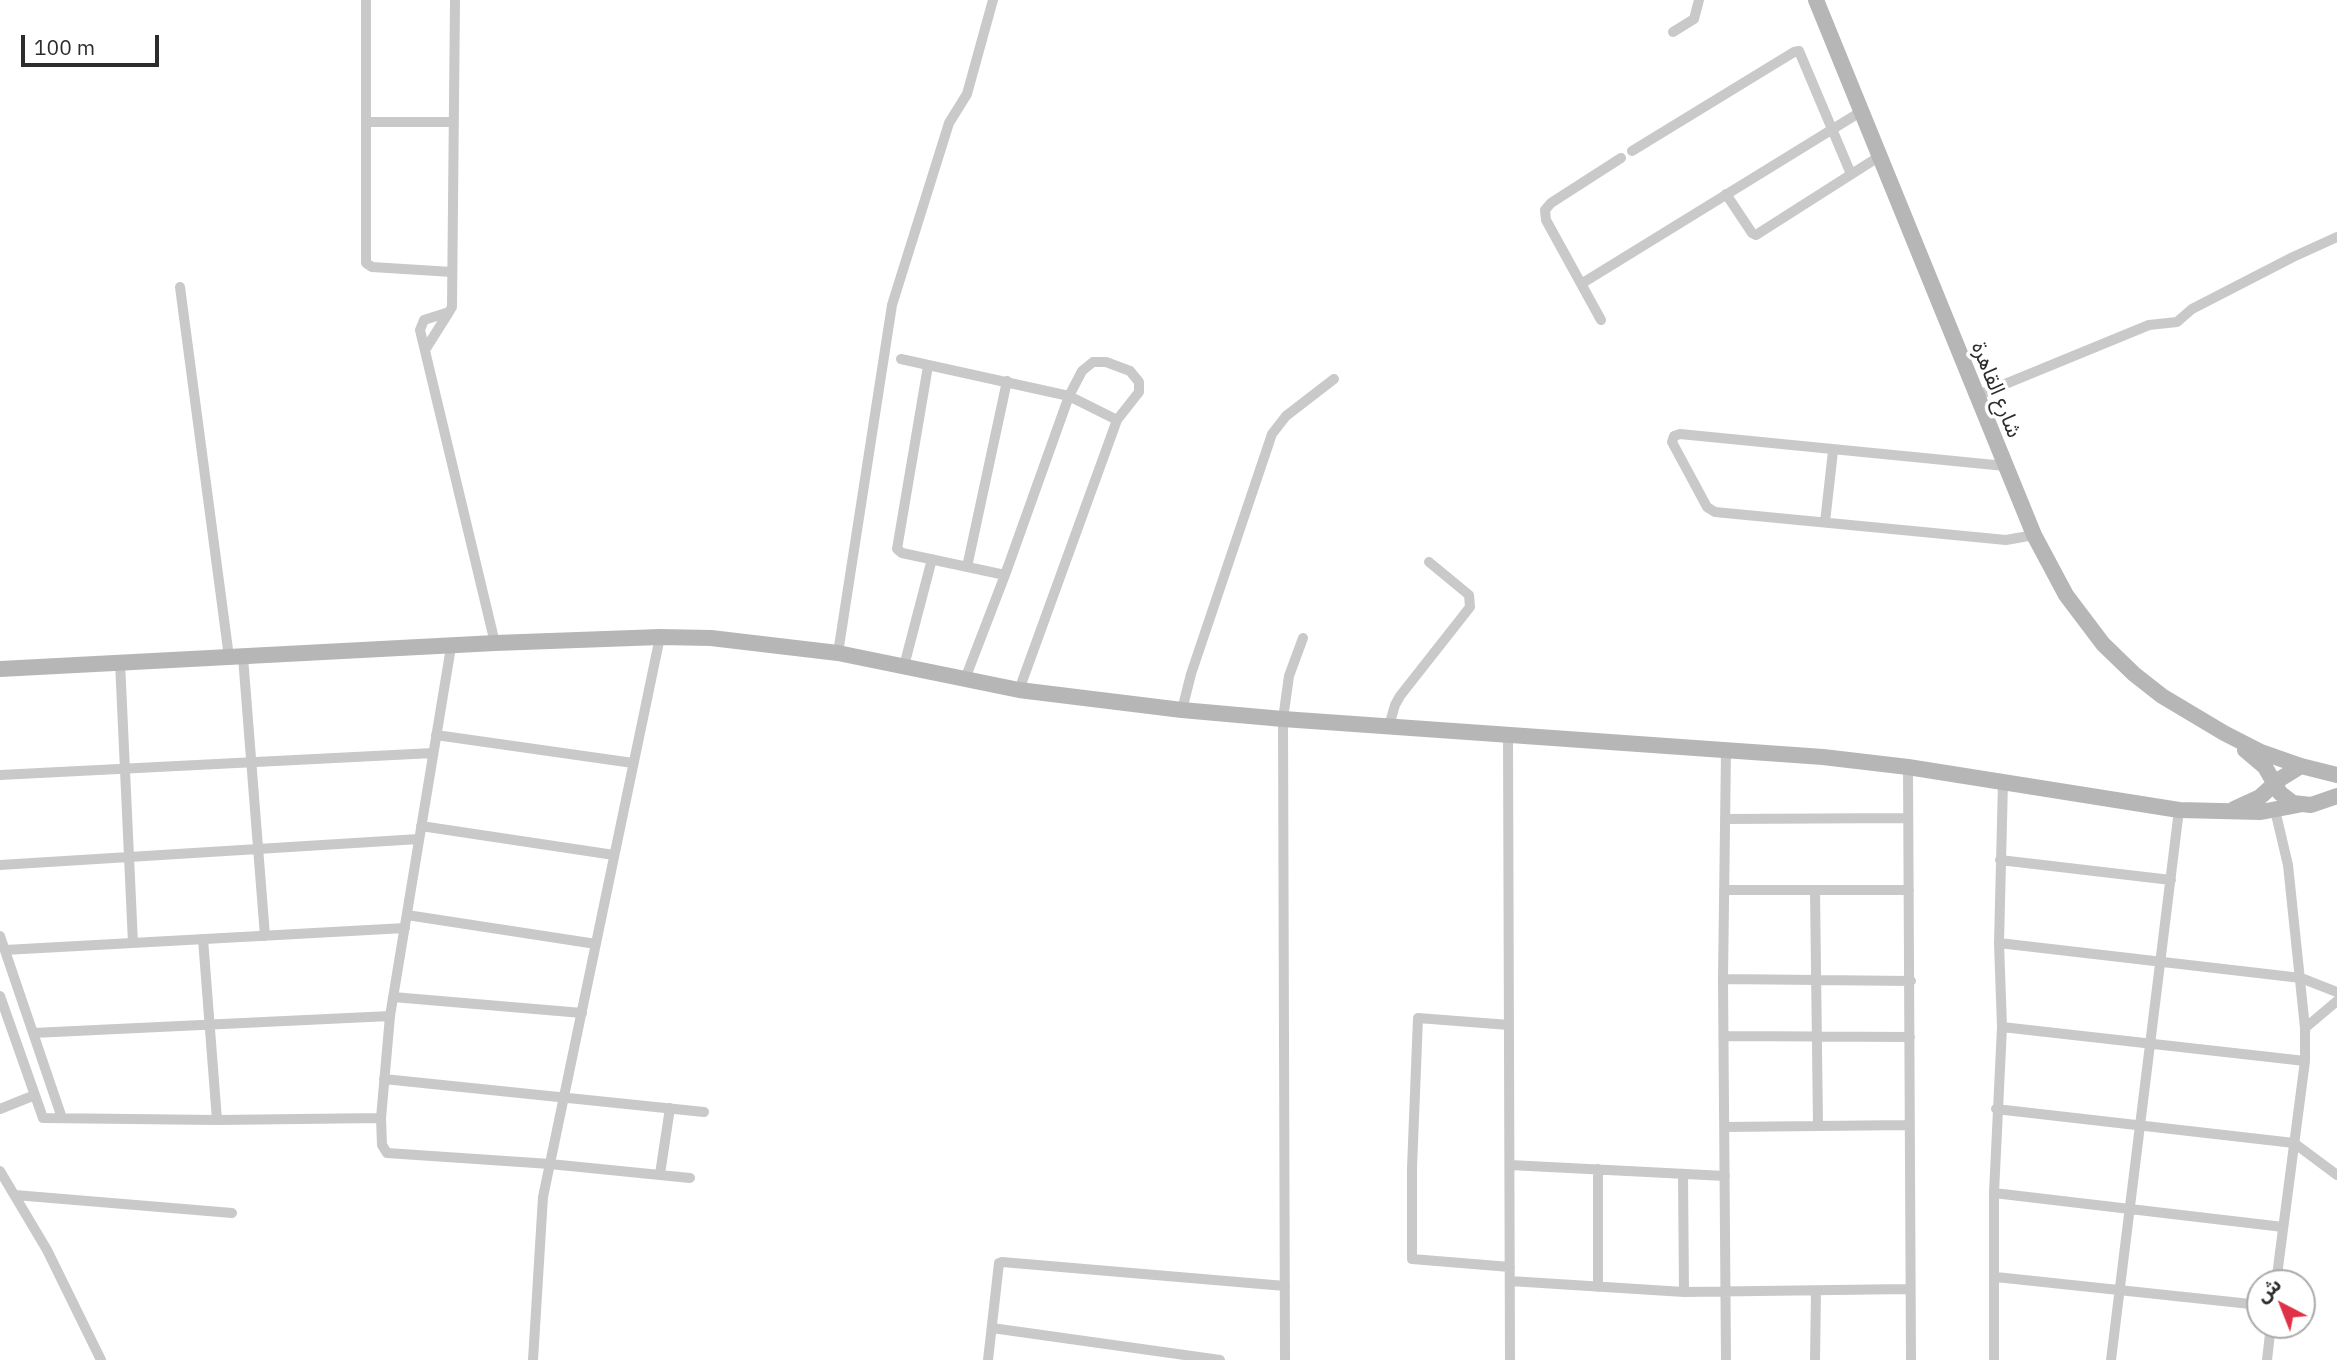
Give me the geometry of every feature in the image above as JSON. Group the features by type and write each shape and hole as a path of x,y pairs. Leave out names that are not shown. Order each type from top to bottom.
{"main road":[{"name":"شارع القاهرة","path":"1816,0 2005,466 2034,535 2066,595 2103,644 2154,691 2261,752 2337,775"},
{"path":"0,669 495,643 660,637 733,640 838,653 1019,690 1182,710 1823,757 1908,767 2179,810 2275,810 2337,796"},
{"name":"شارع القاهرة","path":"2224,733 2260,763 2284,797 2304,805"},
{"path":"2224,811 2251,802 2274,784 2307,768 2320,777 2322,790 2318,799 2304,805"}],"street":[{"path":"366,0 366,262 372,267 452,272"},
{"path":"425,350 452,307 455,0"},
{"path":"838,653 889,317 948,122 967,94 993,0"},
{"path":"1673,32 1694,19 1699,0"},
{"path":"1632,151 1796,51 1802,55 1851,174"},
{"path":"1581,284 1862,111"},
{"path":"366,122 454,122"},
{"path":"1726,194 1756,235 1880,156"},
{"path":"1601,320 1546,220 1545,210 1551,203 1621,158"},
{"path":"1976,396 2149,325 2177,322 2192,309 2292,257 2337,237"},
{"path":"180,287 251,762 265,936"},
{"path":"449,312 421,322 420,330 495,643"},
{"path":"901,359 1069,396 1117,420"},
{"path":"965,679 1069,396 1082,371 1093,362 1106,362 1130,371 1139,382 1139,393 1117,420 1019,690"},
{"path":"928,366 897,549 902,553 1005,575"},
{"path":"1182,710 1191,674 1272,434 1286,416 1334,379"},
{"path":"967,567 1007,381"},
{"path":"2005,466 1680,434 1674,436 1672,442 1711,510 2006,540 2034,535"},
{"path":"1825,522 1833,450"},
{"path":"904,666 932,559"},
{"path":"1389,726 1400,696 1470,607 1469,595 1429,562"},
{"path":"533,1360 542,1203 660,637"},
{"path":"1284,1360 1283,719 1289,676 1303,638"},
{"path":"451,647 390,1016 382,1145 387,1153 550,1164 690,1178"},
{"path":"120,662 133,943"},
{"path":"436,735 633,762"},
{"path":"1508,735 1510,1360"},
{"path":"1726,751 1723,979 1726,1360"},
{"path":"0,775 433,753"},
{"path":"1908,767 1911,1360"},
{"path":"2000,1360 1994,1360 1994,1193 2001,1027 1999,943 2003,782"},
{"path":"2111,1360 2179,810"},
{"path":"2275,810 2288,865 2305,1028 2305,1061 2278,1269"},
{"path":"1725,819 1908,818"},
{"path":"421,826 614,855"},
{"path":"0,865 419,839"},
{"path":"2000,860 2171,880"},
{"path":"1724,890 1909,890"},
{"path":"1815,890 1818,1126"},
{"path":"407,915 596,944"},
{"path":"5,950 405,928"},
{"path":"0,936 62,1118"},
{"path":"203,939 217,1120"},
{"path":"1999,943 2301,978 2334,989"},
{"path":"1723,979 1910,981"},
{"path":"0,996 43,1118 382,1118"},
{"path":"393,997 582,1013"},
{"path":"2305,1028 2337,1001"},
{"path":"33,1034 390,1016"},
{"path":"1509,1025 1418,1018 1412,1168 1412,1259 1510,1267"},
{"path":"2001,1027 2305,1061"},
{"path":"1724,1035 1910,1037"},
{"path":"384,1080 704,1112"},
{"path":"0,1109 35,1096"},
{"path":"660,1174 670,1108"},
{"path":"1996,1110 2294,1143 2337,1175"},
{"path":"1725,1127 1910,1125"},
{"path":"1510,1165 1725,1176"},
{"path":"1598,1169 1598,1287"},
{"path":"0,1171 47,1250 101,1360"},
{"path":"1683,1175 1684,1292"},
{"path":"1994,1193 2283,1227"},
{"path":"15,1195 232,1213"},
{"path":"988,1360 999,1264 1005,1261 1284,1286"},
{"path":"1996,1277 2246,1304"},
{"path":"1510,1281 1725,1293 1909,1289"},
{"path":"1815,1360 1816,1291"},
{"path":"992,1328 1220,1360"},
{"path":"2267,1360 2269,1339"}]}
